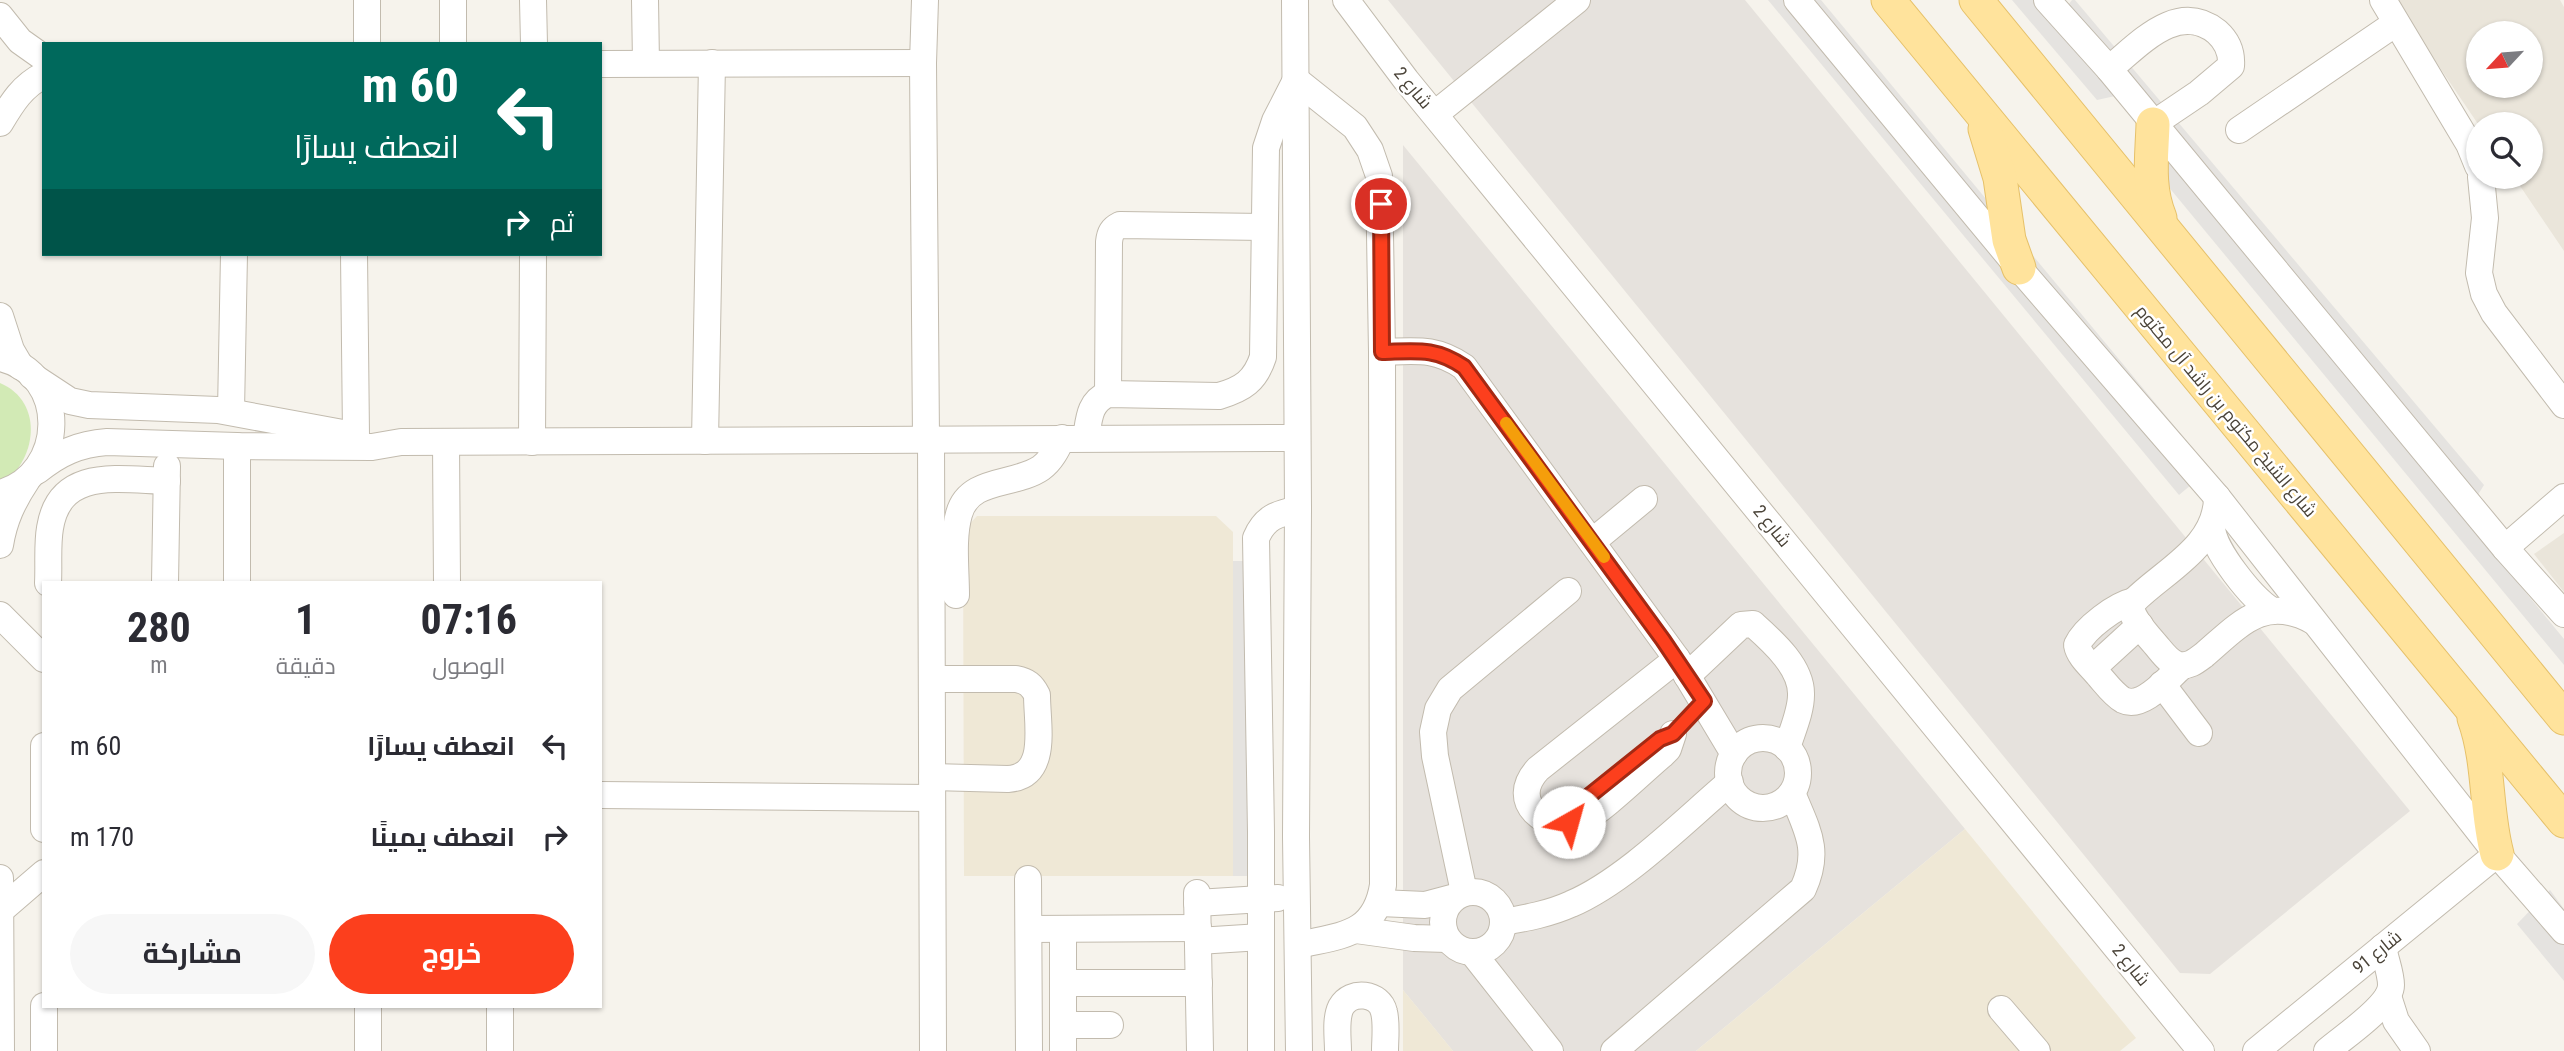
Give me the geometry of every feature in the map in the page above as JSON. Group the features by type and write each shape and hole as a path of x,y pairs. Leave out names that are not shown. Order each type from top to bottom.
{"main road":[{"name":"شارع الشيخ مكتوم بن راشد آل مكتوم","path":"1888,0 2564,821"},
{"path":"1976,0 2564,718"},
{"path":"1980,113 1996,159 2005,226 2019,268"},
{"path":"2152,124 2150,176 2152,193 2163,226"},
{"path":"2532,680 2564,698"},
{"path":"2468,703 2483,747 2488,815 2497,854"}],"street":[{"path":"367,0 367,42"},
{"path":"453,0 453,42"},
{"path":"533,0 534,42"},
{"path":"645,0 646,64"},
{"path":"925,0 923,63 932,679 933,1051"},
{"path":"1295,0 1298,509 1296,836 1299,1051"},
{"path":"1435,114 1577,0"},
{"path":"1797,0 2019,268 2217,497 2497,854 2564,931"},
{"path":"2383,0 2466,139"},
{"name":"شارع 2","path":"1349,3 1435,114 2201,1051"},
{"path":"2054,4 2505,548 2564,614"},
{"path":"0,16 20,41 42,57"},
{"path":"2109,69 2163,25 2175,20 2196,20 2214,29 2224,40 2231,53 2231,66 2199,93 2152,124"},
{"path":"2239,130 2396,23"},
{"path":"705,442 712,63"},
{"path":"602,64 923,63"},
{"path":"0,123 18,94 42,76"},
{"path":"956,595 957,527 959,512 967,499 978,489 1028,476 1043,467 1074,438 1100,398 1108,394 1219,396 1236,391 1249,383 1258,371 1263,356 1266,148 1275,121 1296,80"},
{"path":"1296,80 1354,127 1370,150 1379,176 1382,352 1383,885 1380,903 1371,919 1356,930 1298,945"},
{"path":"2482,189 2485,218 2479,273 2484,294 2494,313 2564,405"},
{"path":"1108,394 1109,235 1114,229 1120,225 1264,227"},
{"path":"231,411 234,256"},
{"path":"354,256 356,435"},
{"path":"532,442 533,256"},
{"path":"0,316 18,367 44,392 51,412 52,433 47,453 15,499 0,545"},
{"path":"1382,352 1430,351 1448,356 1464,367 1682,668 1734,754"},
{"path":"1263,356 1296,374"},
{"path":"18,367 70,401 89,405 231,411 401,442 1297,438"},
{"path":"1219,396 1229,416 1233,438"},
{"path":"0,494 32,475 52,458 89,443 382,447 401,442"},
{"path":"446,442 447,581"},
{"path":"165,581 168,444"},
{"path":"237,446 237,581"},
{"path":"48,581 50,529 54,512 63,497 76,485 93,480 167,481"},
{"path":"2217,497 2212,536 2258,600 2271,610"},
{"path":"2505,548 2564,497"},
{"path":"1592,542 1644,499"},
{"path":"1261,1051 1262,900 1256,538 1261,525 1272,516 1298,509"},
{"path":"2096,672 2212,527"},
{"path":"1460,894 1435,756 1433,732 1438,709 1450,689 1568,591"},
{"path":"2182,666 2166,657 2140,620 2114,609 2079,640 2078,650 2096,672 2123,700 2133,702 2143,700 2182,666 2199,659 2251,617 2271,610 2293,612 2314,622"},
{"path":"0,615 42,657"},
{"path":"1704,701 1673,734 1668,749 1583,820 1557,824 1546,821 1530,806 1527,786 1531,777 1741,625 1753,624 1797,672 1801,697 1787,748"},
{"path":"602,795 932,788 1020,778 1030,771 1036,761 1037,695 1033,686 1016,679 932,679"},
{"path":"2162,684 2199,733"},
{"path":"1759,738 1769,739 1787,748 1794,755 1798,775 1792,793 1777,806 1757,808 1740,799 1730,782 1728,772 1734,754 1741,746 1759,738"},
{"path":"1503,922 1538,916 1604,887 1730,782"},
{"path":"1614,1051 1803,889 1811,871 1813,851 1792,793"},
{"path":"1261,832 1276,836 1296,836"},
{"name":"شارع 91","path":"2256,1051 2497,854"},
{"path":"0,911 42,875"},
{"path":"0,878 1,1051"},
{"path":"1028,879 1029,1051"},
{"path":"1380,903 1425,905 1460,894 1483,893 1491,897 1502,913 1503,922 1497,940 1481,951 1472,952 1454,946 1443,930 1444,911 1460,894"},
{"path":"1029,929 1063,929 1198,916 1262,900 1298,897"},
{"path":"1198,916 1261,937"},
{"path":"1198,916 1200,1051"},
{"path":"1063,929 1063,1038 1110,1025"},
{"path":"1356,930 1447,939"},
{"path":"2327,1051 2388,996 2391,983 2383,947"},
{"path":"1472,952 1550,1051"},
{"path":"1063,983 1199,983"},
{"path":"1338,1051 1338,1018 1342,1006 1351,997 1364,995 1376,999 1384,1010 1385,1051"},
{"path":"2388,996 2396,1021 2417,1051"},
{"path":"1299,999 1321,1006 1338,1018"},
{"path":"44,1008 44,1051"},
{"path":"368,1008 368,1051"},
{"path":"500,1008 500,1051"},
{"path":"2001,1009 2036,1051"}],"shaded area":[{"path":"1388,0 1745,0 2410,811 2210,974 2180,973"},
{"path":"1768,0 1821,0 2210,469 2179,495"},
{"path":"2012,0 2035,0 2115,96 2097,100"},
{"path":"2075,0 2484,485 2474,501 2064,10"},
{"path":"2394,0 2560,0 2564,7 2564,251 2522,189 2543,189 2543,112 2470,112"},
{"path":"1403,145 1965,829 1696,1051 1453,1051 1403,990"},
{"path":"2163,151 2564,639 2564,665 2153,168"},
{"path":"977,516 1216,516 1233,532 1233,876 964,876 963,531"},
{"path":"2564,533 2564,592 2534,554"},
{"path":"1233,561 1264,561 1265,876 1233,876"},
{"path":"1965,829 2136,1038 2120,1051 1696,1051"},
{"path":"2550,890 2564,909 2564,981 2517,924"},
{"path":"1403,990 1453,1051 1403,1051"}],"green space":[{"path":"0,383 14,392 24,404 30,418 31,432 22,462 0,485"}],"slow traffic":[{"path":"1506,423 1604,557"}],"route":[{"path":"1381,204 1382,352 1430,351 1448,356 1464,367 1677,659 1704,701 1673,734 1660,739 1574,808 1569,814 1569,822"}]}
